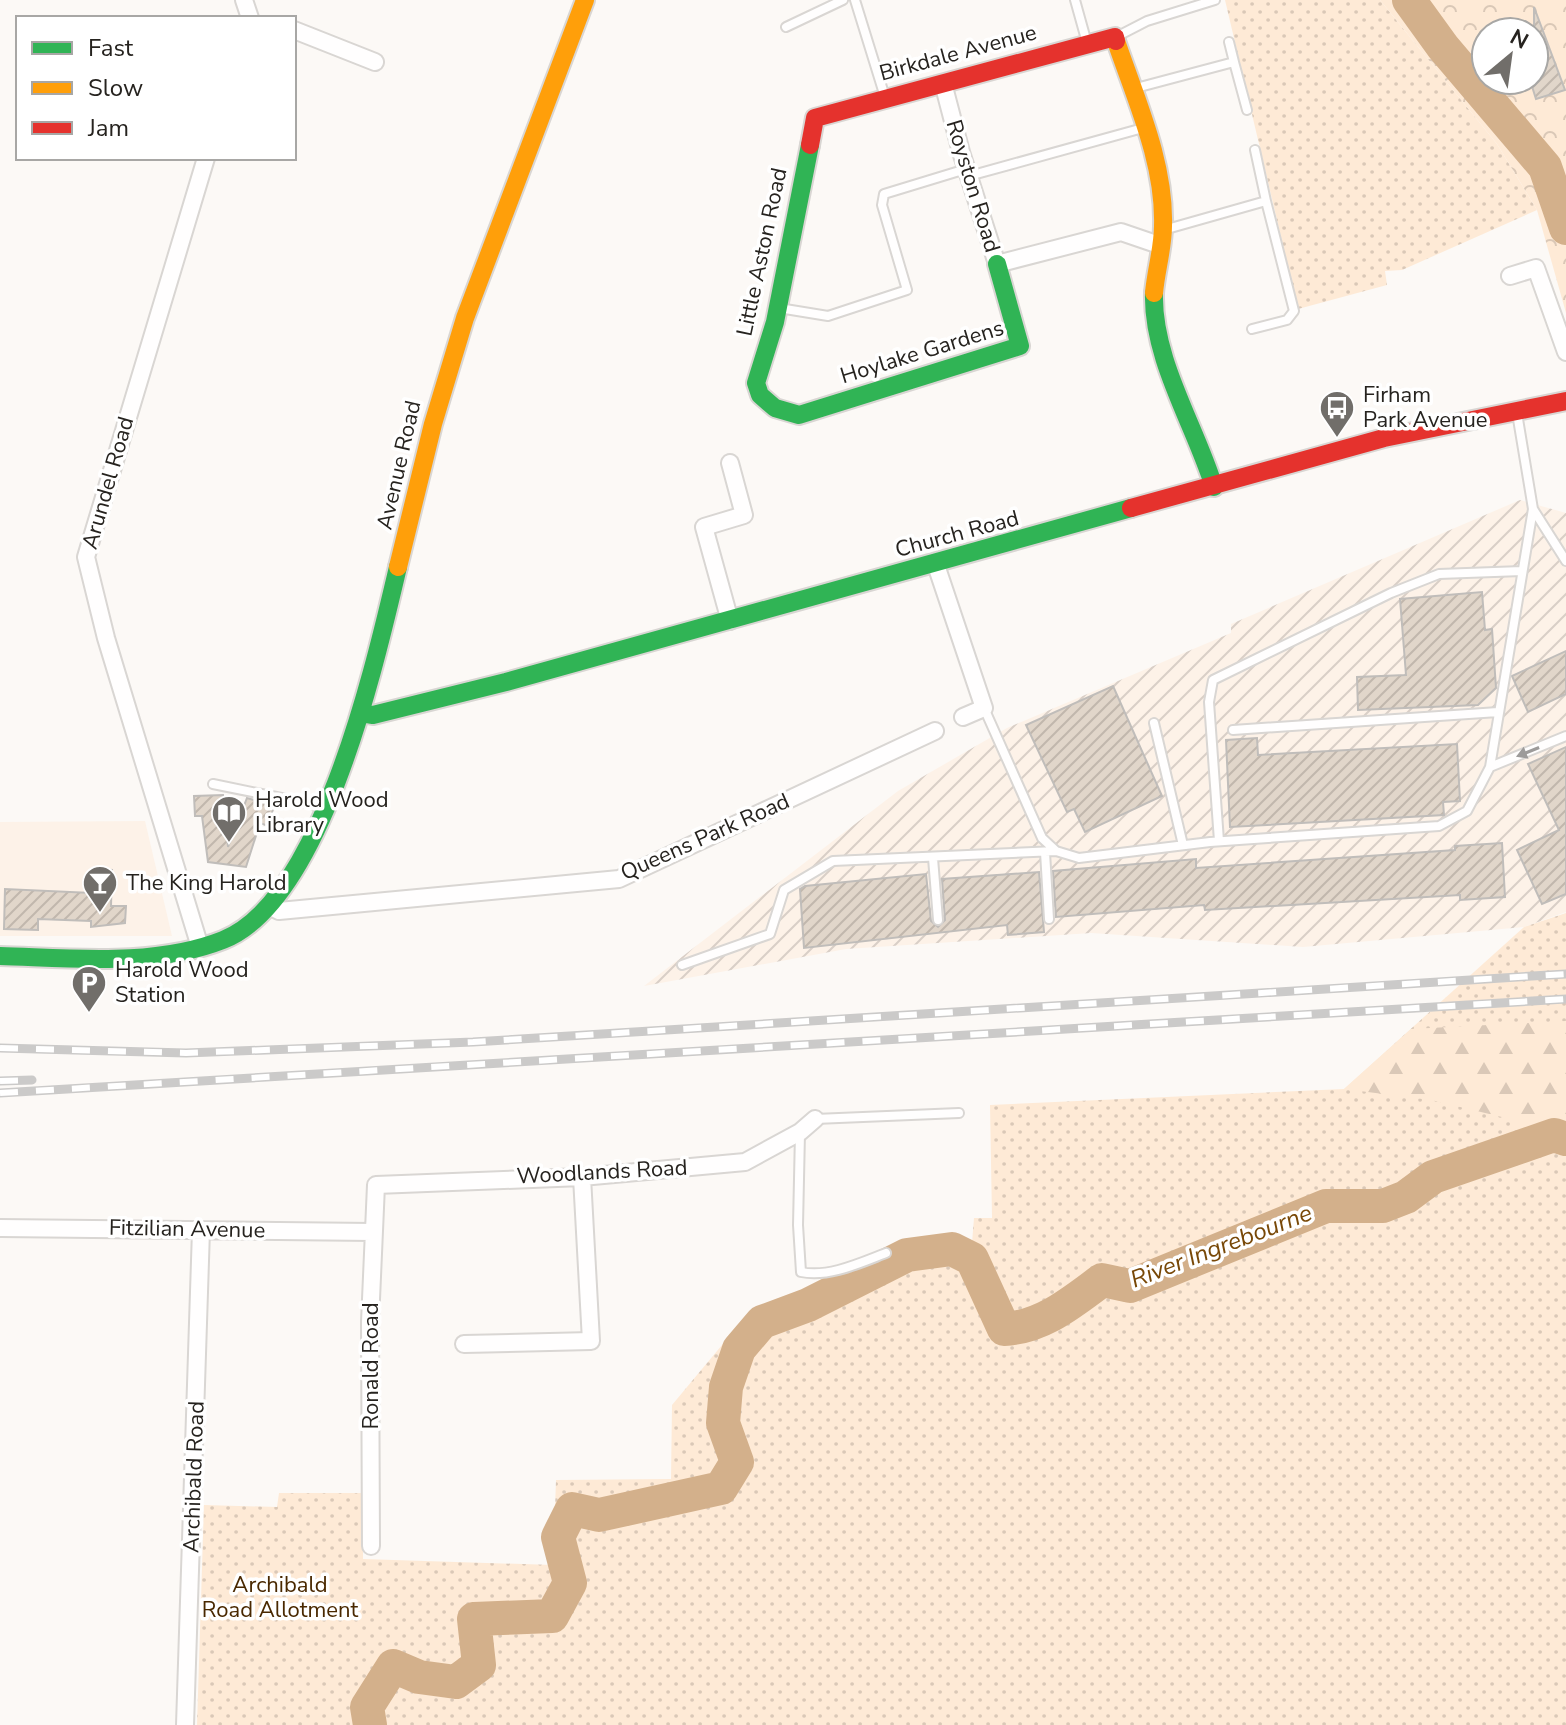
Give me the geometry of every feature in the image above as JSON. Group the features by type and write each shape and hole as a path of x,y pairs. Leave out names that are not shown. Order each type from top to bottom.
{"street":[{"name":"Avenue Road","path":"0,956 140,955 200,947 225,941 247,929 271,907 326,807 361,713 399,570 435,412 456,344 524,153 585,0"},
{"path":"296,31 375,62"},
{"name":"Birkdale Avenue","path":"815,118 1115,37"},
{"path":"1115,37 1159,182 1162,238 1152,286 1155,317 1182,405 1214,487"},
{"name":"Royston Road","path":"943,83 967,173 997,264 1121,232 1162,238"},
{"name":"Little Aston Road","path":"760,395 756,383 777,308 815,118"},
{"name":"Arundel Road","path":"200,947 106,638 86,557 205,160"},
{"name":"Hoylake Gardens","path":"760,395 775,408 799,415 1020,346 997,264"},
{"path":"1510,276 1536,268 1566,352"},
{"name":"Church Road","path":"361,713 373,715 730,621 1384,438 1566,401"},
{"path":"730,463 744,515 704,527 730,621"},
{"path":"936,565 984,708 963,717"},
{"name":"Queens Park Road","path":"271,907 279,911 619,879 935,731"},
{"name":"Woodlands Road","path":"376,1185 582,1177 745,1162 800,1132 815,1119"},
{"path":"464,1344 591,1341 582,1177"},
{"name":"Ronald Road","path":"371,1546 376,1185"},
{"name":"Fitzilian Avenue","path":"0,1228 373,1232"},
{"name":"Archibald Road","path":"185,1725 201,1230"}],"lane":[{"path":"786,27 843,0"},
{"path":"855,0 885,98"},
{"path":"1075,0 1087,44"},
{"path":"1115,37 1147,21 1215,0"},
{"path":"1229,42 1247,110"},
{"path":"1131,90 1234,62"},
{"path":"777,308 828,316 907,290 882,205 884,194 1143,128"},
{"path":"1252,329 1287,320 1294,311 1255,150"},
{"path":"1162,238 1266,201"},
{"path":"682,965 770,934 784,890 833,861 1056,851 1079,858 1219,841 1439,826 1467,811 1490,767 1533,509 1521,425 1515,410"},
{"path":"1533,509 1566,561"},
{"path":"1219,841 1209,702 1213,680 1391,593 1439,574 1522,571"},
{"path":"984,708 1042,838 1056,851"},
{"path":"1233,730 1498,712"},
{"path":"1154,723 1183,845"},
{"path":"1490,767 1566,736"},
{"path":"213,784 326,807"},
{"path":"1045,852 1049,919"},
{"path":"933,858 938,920"},
{"path":"815,1119 959,1113"},
{"path":"800,1132 798,1225 801,1272 812,1275 854,1266 886,1253"}],"shaded area":[{"path":"1520,500 1566,513 1566,912 1524,927 1303,947 1091,933 846,949 644,986 898,791 1007,728 1231,633 1231,624"},
{"path":"145,821 172,936 0,936 0,822"}],"green space":[{"path":"1225,0 1380,0 1497,144 1537,210 1402,270 1385,271 1387,285 1298,309"},
{"path":"1380,0 1566,0 1566,313 1537,210 1497,144"},
{"name":"Archibald Road Allotment","path":"1566,913 1566,1725 197,1725 204,1505 277,1507 279,1493 363,1493 363,1559 553,1565 556,1480 671,1479 672,1405 752,1309 915,1246 948,1240 972,1243 974,1218 992,1218 990,1105 1344,1089 1524,927"},
{"path":"1566,1021 1566,1149 1506,1118 1431,1100 1344,1089 1411,1029"}],"building":[{"path":"1550,50 1565,90 1550,95"},
{"path":"1482,592 1485,630 1492,629 1496,688 1478,705 1358,710 1357,677 1406,675 1400,599"},
{"path":"1566,651 1566,694 1528,712 1512,676"},
{"path":"1113,686 1162,796 1085,832 1074,809 1067,812 1026,725"},
{"path":"1257,738 1258,755 1457,744 1460,801 1443,802 1444,815 1230,827 1226,740"},
{"path":"1566,747 1566,894 1542,904 1517,850 1559,830 1528,764"},
{"name":"Harold Wood Library","path":"223,795 228,847 247,798 274,806 268,826 260,823 246,867 208,862 202,816 195,816 194,796"},
{"path":"1502,843 1505,897 1460,900 1460,895 1205,910 1204,905 1056,917 1053,871 1196,859 1196,868 1455,850 1455,846"},
{"path":"94,869 112,870 111,906 126,906 125,923 91,927 91,921 38,919 38,930 4,929 5,889 92,893"},
{"path":"1039,872 1044,932 1008,935 1007,925 804,948 800,889 805,886 926,874 931,921 938,927 945,920 942,879"}],"waterway":[{"path":"1409,0 1443,47 1545,167 1566,228"},
{"name":"River Ingrebourne","path":"370,1725 367,1707 393,1666 419,1677 456,1682 479,1665 474,1619 552,1616 570,1583 558,1537 572,1509 599,1515 721,1488 737,1462 723,1423 726,1387 739,1349 762,1322 808,1305 907,1255 952,1249 972,1259 1004,1329 1032,1324 1080,1297 1102,1280 1130,1286 1326,1206 1383,1206 1406,1197 1433,1177 1554,1135 1566,1139"}],"railway":[{"path":"0,1048 186,1053 473,1042 1566,974"},
{"path":"0,1093 1566,999"},
{"path":"0,1081 32,1080"}],"traffic: fast":[{"path":"810,145 775,322 756,383 760,395 775,408 799,415 1020,346 997,264"},
{"path":"1154,293 1155,318 1167,367 1214,487"},
{"path":"361,713 373,715 506,682 1131,508"},
{"path":"0,956 113,959 169,954 223,940 258,917 289,879 316,830 339,775 375,661 398,567"}],"traffic: slow":[{"path":"398,567 433,424 465,318 585,0"},
{"path":"1116,41 1148,132 1159,179 1163,234 1154,293"}],"traffic: jam":[{"path":"810,145 815,118 1115,37 1116,41"},
{"path":"1131,508 1384,438 1566,401"}],"place":[{"name":"Firham Park Avenue","path":"1337,439"},
{"name":"Harold Wood Library","path":"229,844"},
{"name":"The King Harold","path":"100,914"},
{"name":"Harold Wood Station","path":"89,1014"}]}
